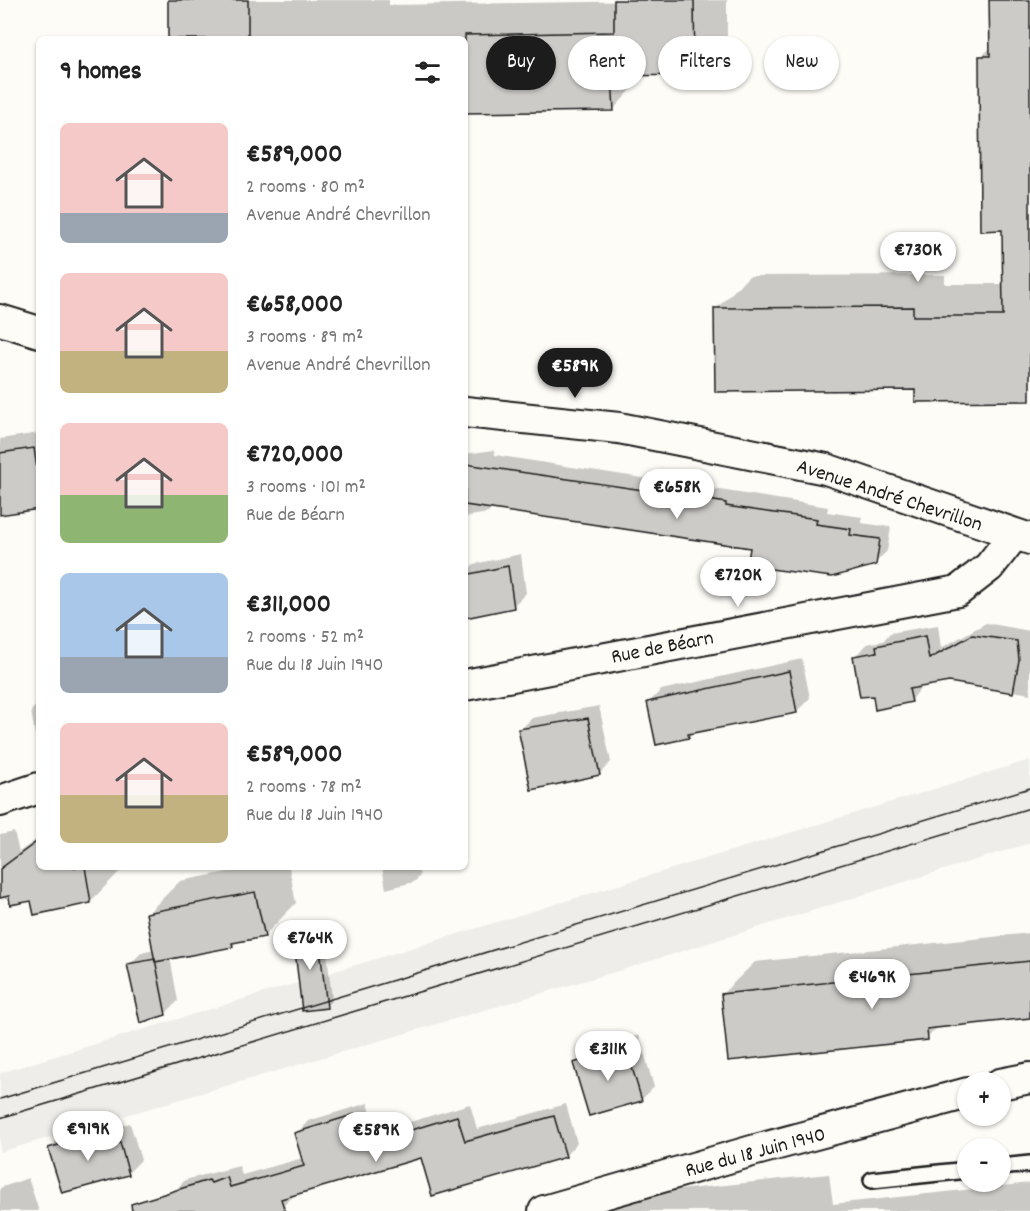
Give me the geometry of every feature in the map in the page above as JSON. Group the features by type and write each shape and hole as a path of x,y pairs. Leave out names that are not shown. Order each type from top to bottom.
{"street":[{"path":"0,320 36,331"},
{"name":"Avenue André Chevrillon","path":"468,412 619,428 826,469 1022,537"},
{"name":"Rue de Béarn","path":"468,684 958,591 1022,537"},
{"path":"0,801 36,789"},
{"path":"1011,1082 1030,1078"},
{"name":"Rue du 18 Juin 1940","path":"544,1211 957,1096"}],"lane":[{"path":"1011,1166 1030,1164"},
{"path":"872,1180 957,1171"}],"shaded area":[{"path":"1030,760 1030,843 628,968 0,1152 0,1073"}],"building":[{"path":"168,0 248,0 248,36 168,36"},
{"path":"614,0 694,0 694,36 658,36 658,75 646,76 646,36 568,36 568,90 613,90 614,111 468,113 468,36 465,35 614,32"},
{"path":"989,0 1030,0 1030,401 915,402 915,390 715,392 714,308 913,307 913,316 1003,316 1002,230 980,231 979,56 990,56"},
{"path":"34,448 36,509 0,515 0,453"},
{"path":"468,464 691,497 726,503 726,506 817,519 816,524 851,529 850,535 880,539 876,565 832,577 747,566 750,548 468,505"},
{"path":"508,566 514,608 468,617 468,574"},
{"path":"972,635 1017,641 1019,660 1013,693 949,682 909,689 912,702 875,710 873,696 860,697 853,656 877,652 876,646 925,636 929,659"},
{"path":"789,671 797,713 688,734 689,738 656,745 647,702"},
{"path":"588,718 600,775 531,790 518,729"},
{"path":"36,842 36,870 86,870 91,903 34,915 31,901 10,905 9,896 0,898 0,869"},
{"path":"255,892 265,937 232,943 233,947 155,962 146,913"},
{"path":"318,931 327,1008 302,1011 293,934"},
{"path":"155,959 166,1015 140,1023 127,964"},
{"path":"1030,961 1030,1018 927,1029 928,1040 728,1061 721,994"},
{"path":"626,1047 642,1101 589,1116 573,1063"},
{"path":"356,1114 365,1144 457,1116 465,1141 554,1116 566,1157 432,1196 421,1158 281,1199 285,1211 132,1211 131,1204 209,1180 211,1183 227,1177 230,1187 304,1166 294,1133"},
{"path":"99,1133 101,1140 118,1135 129,1175 62,1193 48,1148"}],"tram line":[{"path":"0,1099 1030,788"},
{"path":"0,1118 1030,808"}]}
